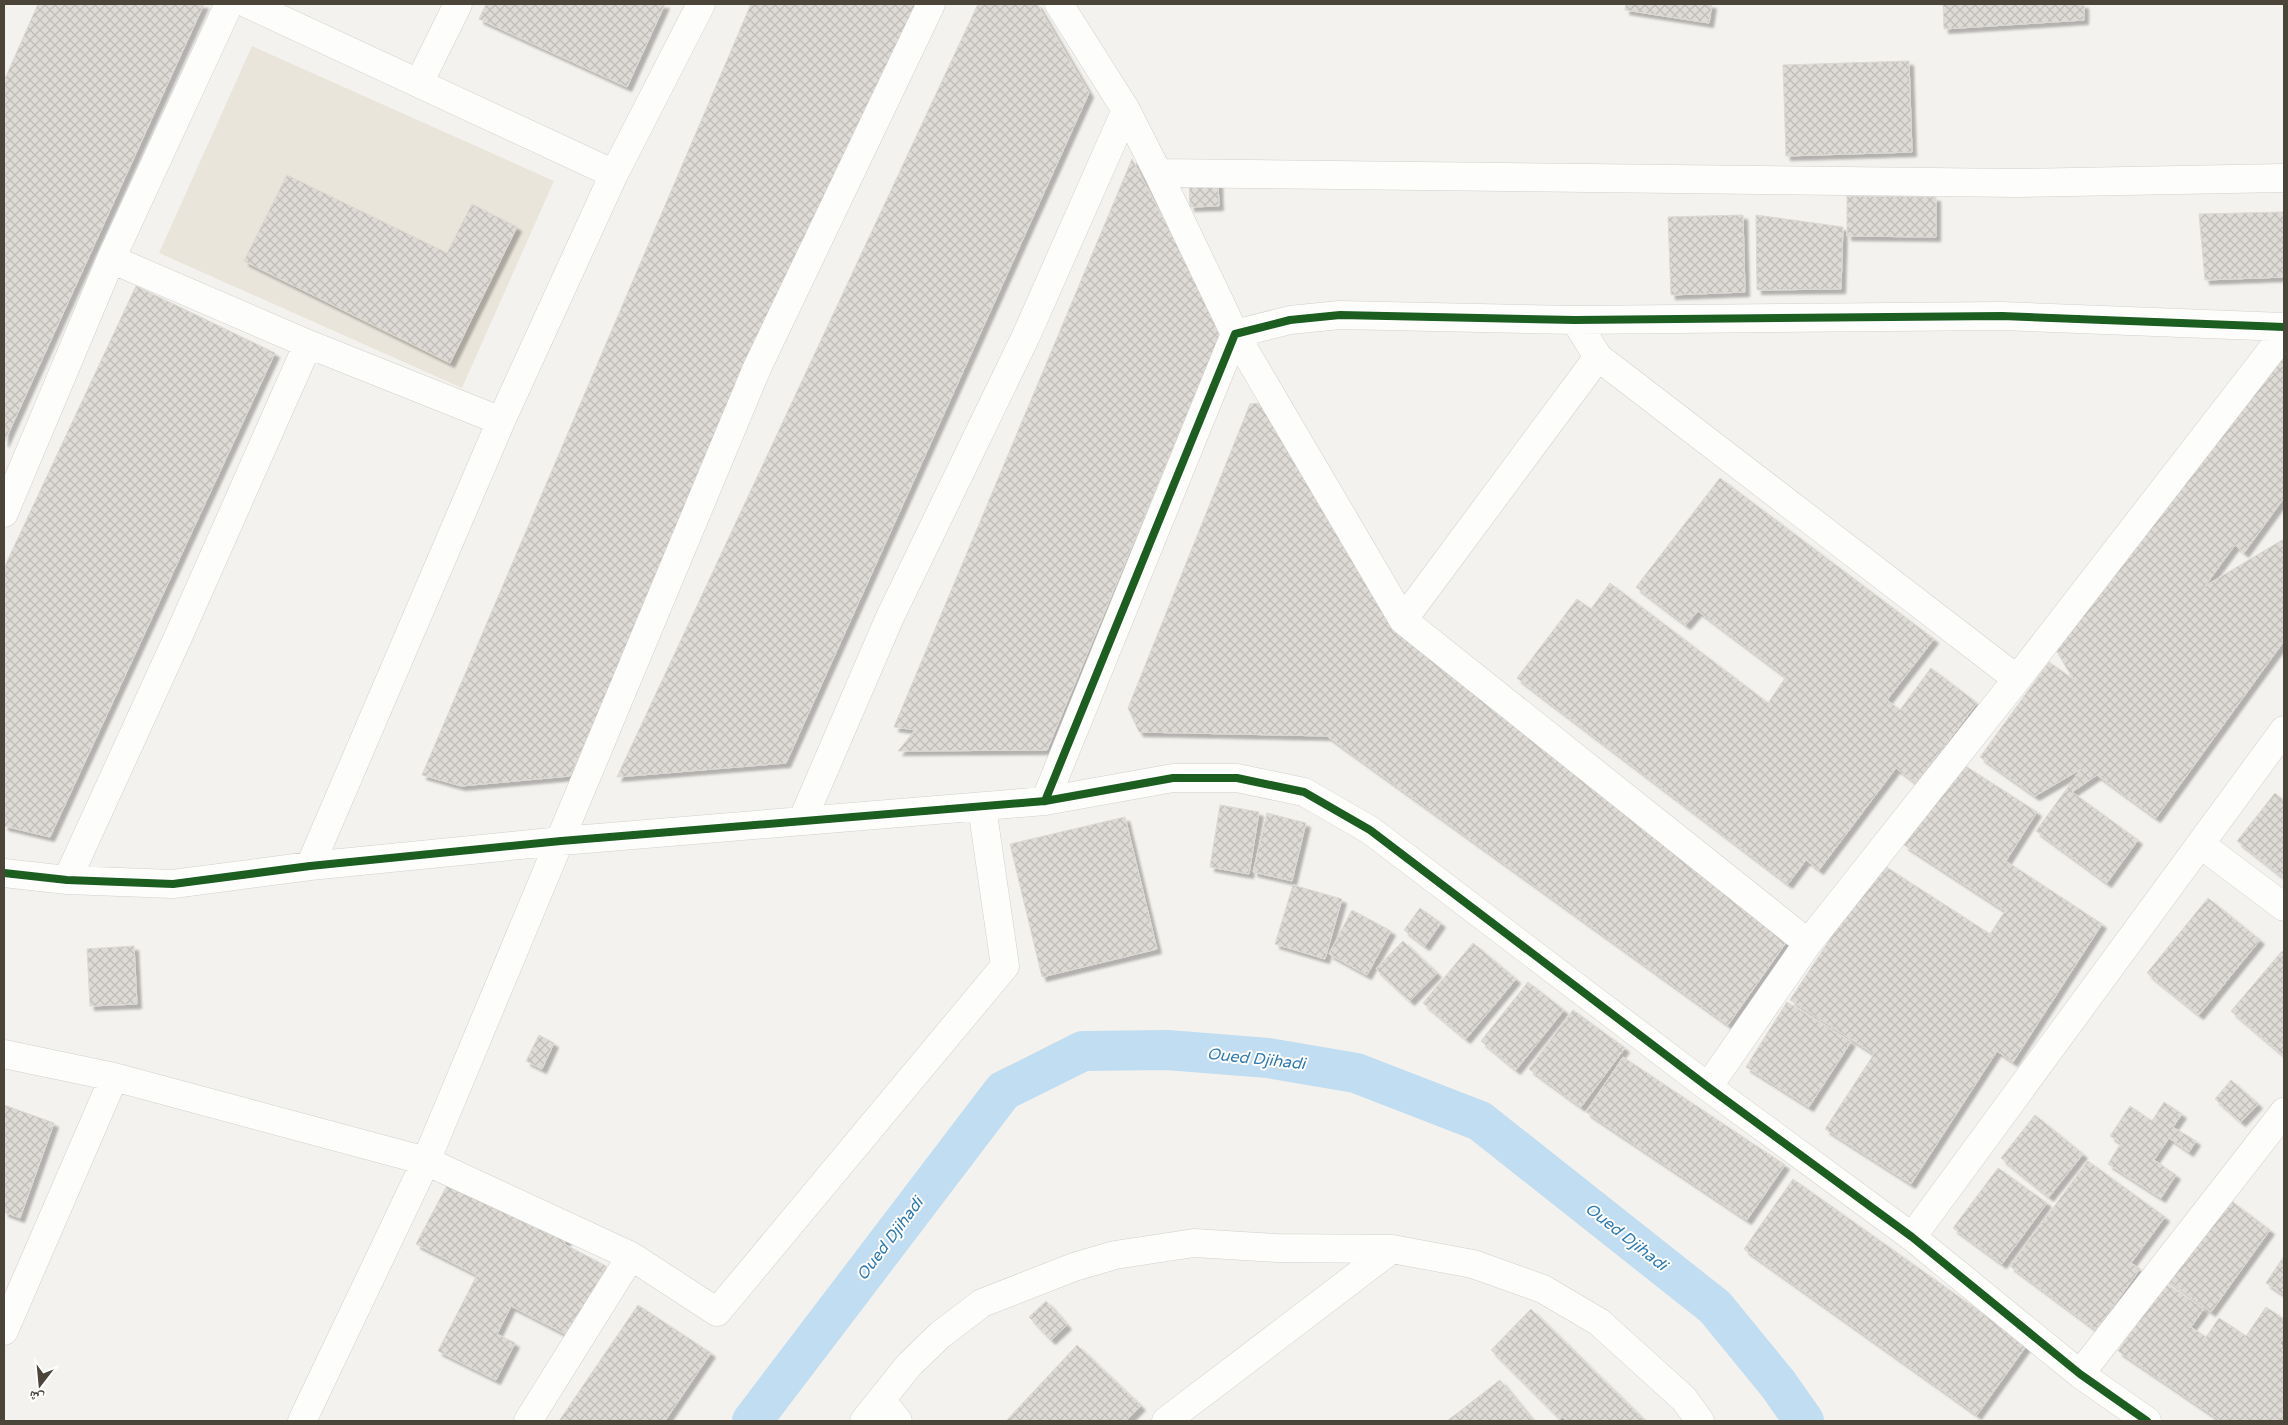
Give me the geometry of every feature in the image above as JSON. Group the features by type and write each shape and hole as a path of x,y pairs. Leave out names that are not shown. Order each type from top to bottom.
{"street":[{"path":"4,513 110,259 228,4"},
{"path":"248,4 614,174"},
{"path":"419,83 458,4"},
{"path":"310,866 501,421 614,174 701,4"},
{"path":"302,1421 426,1160 757,368 931,4"},
{"path":"1059,4 1126,110 1236,334 1403,620 1808,943"},
{"path":"802,821 890,617 1026,336 1126,110"},
{"path":"1158,173 2018,182 2284,178"},
{"path":"110,259 308,344 501,421"},
{"path":"1236,334 1290,320 1340,315 1575,320 2002,316 2284,327"},
{"path":"1575,320 1598,357 2017,679"},
{"path":"1045,801 1236,334"},
{"path":"1708,1087 1808,943 2017,679 2284,334"},
{"path":"67,880 179,635 308,344"},
{"path":"1403,620 1598,357"},
{"path":"1912,1237 2284,730"},
{"path":"4,873 67,880 173,884 310,866 561,840 1045,801 1173,778 1237,778 1304,792 1370,830 1708,1087 1912,1237 2080,1374 2147,1421"},
{"path":"4,1054 114,1076 426,1160 631,1256 717,1312 1005,966 982,807"},
{"path":"2200,844 2284,907"},
{"path":"4,1332 114,1076"},
{"path":"2080,1374 2284,1112"},
{"path":"864,1421 890,1411 909,1365 934,1341 982,1303 1074,1267 1115,1255 1194,1243 1277,1248 1392,1250 1473,1264 1543,1289 1599,1322 1684,1399 1700,1421"},
{"path":"1166,1421 1392,1250"},
{"path":"528,1421 631,1256"}],"shaded area":[{"path":"252,46 554,181 462,388 159,253"}],"building":[{"path":"38,4 204,4 4,443 4,81"},
{"path":"486,4 665,4 627,87 479,19"},
{"path":"751,4 920,4 570,776 461,786 422,775"},
{"path":"978,4 1037,4 1089,93 786,763 617,777"},
{"path":"1626,4 1712,4 1709,23 1625,10"},
{"path":"1943,4 2084,4 2084,20 1944,29"},
{"path":"1909,61 1912,152 1786,156 1783,65"},
{"path":"1132,159 1222,330 1047,750 898,751 915,730 894,727"},
{"path":"287,175 447,253 472,204 517,227 450,363 244,261"},
{"path":"1218,181 1219,206 1190,207 1189,182"},
{"path":"1847,196 1936,197 1936,237 1847,236"},
{"path":"2284,212 2284,277 2205,280 2199,214"},
{"path":"1743,215 1745,292 1671,295 1668,217"},
{"path":"1756,215 1843,227 1841,289 1757,290"},
{"path":"136,286 275,353 50,837 4,826 4,568"},
{"path":"2284,355 2284,498 2244,553 2235,545 2205,586 2284,539 2284,641 2156,818 2097,775 2072,792 2138,840 2107,883 2036,831 2081,769 2035,796 1980,757 2049,662 2073,679 2052,643"},
{"path":"1284,401 1439,664 1792,934 1728,1025 1327,736 1139,732 1128,708 1250,404"},
{"path":"1720,478 1934,639 1887,700 1900,710 1931,668 1977,703 1916,783 1896,768 1819,870 1806,860 1788,884 1517,678 1577,599 1591,609 1610,583 1768,703 1786,677 1698,611 1686,625 1636,587"},
{"path":"1959,762 2037,812 2006,861 2102,924 2013,1062 1997,1051 1911,1184 1825,1129 1874,1054 1790,1000 1880,863 1990,934 2005,911 1904,845"},
{"path":"2275,793 2284,801 2284,878 2237,841"},
{"path":"1220,805 1259,812 1249,874 1210,867"},
{"path":"1267,813 1306,823 1292,881 1253,872"},
{"path":"1125,817 1157,949 1042,977 1010,844"},
{"path":"1293,885 1342,899 1325,959 1275,944"},
{"path":"2208,898 2260,940 2199,1015 2147,973"},
{"path":"1420,908 1441,923 1425,946 1404,930"},
{"path":"1352,910 1391,931 1367,975 1329,954"},
{"path":"1403,941 1437,973 1410,1001 1376,969"},
{"path":"1473,943 1516,979 1466,1039 1423,1003"},
{"path":"134,946 137,1004 90,1006 87,949"},
{"path":"2282,951 2284,953 2284,1056 2231,1011"},
{"path":"1528,982 1564,1010 1516,1070 1481,1041"},
{"path":"1787,1002 1851,1042 1809,1107 1746,1067"},
{"path":"1573,1010 1625,1048 1581,1107 1529,1069"},
{"path":"539,1035 554,1043 542,1069 526,1061"},
{"path":"1623,1057 1785,1165 1747,1220 1586,1112"},
{"path":"2231,1080 2258,1104 2241,1122 2215,1099"},
{"path":"2164,1102 2182,1114 2173,1127 2196,1141 2189,1152 2169,1138 2154,1160 2176,1175 2161,1198 2108,1164 2121,1143 2110,1136 2130,1106 2152,1121"},
{"path":"4,1105 54,1123 20,1218 4,1212"},
{"path":"2035,1115 2083,1154 2049,1197 2001,1158"},
{"path":"2088,1161 2165,1217 2131,1263 2140,1269 2096,1330 2010,1266"},
{"path":"1998,1168 2047,1203 2002,1264 1953,1228"},
{"path":"452,1176 569,1236 564,1244 606,1266 569,1336 511,1306 497,1334 515,1343 496,1380 438,1351 477,1275 416,1244"},
{"path":"1793,1179 2027,1345 1977,1415 1744,1249"},
{"path":"2222,1194 2270,1230 2211,1312 2162,1276"},
{"path":"2284,1256 2284,1295 2266,1283"},
{"path":"2165,1283 2204,1309 2191,1327 2206,1337 2219,1318 2246,1336 2266,1307 2284,1319 2284,1337 2280,1343 2284,1347 2283,1421 2221,1421 2118,1351"},
{"path":"1046,1301 1067,1325 1051,1340 1029,1317"},
{"path":"638,1305 711,1353 665,1421 559,1421"},
{"path":"1531,1309 1645,1421 1566,1421 1562,1417 1560,1419 1491,1350"},
{"path":"1077,1345 1141,1406 1126,1421 1006,1421"},
{"path":"1500,1380 1533,1421 1447,1421"}],"waterway":[{"name":"Oued Djihadi","path":"752,1421 1003,1091 1083,1051 1167,1050 1268,1058 1356,1073 1480,1121 1715,1307 1778,1384 1804,1421"}],"cycle path":[{"path":"1045,801 1235,334 1290,320 1340,315 1575,320 2002,316 2284,327"},
{"path":"4,873 67,880 173,884 310,866 561,841 1045,801 1173,778 1237,778 1304,792 1370,830 1708,1087 1912,1237 2080,1374 2147,1421"}]}
